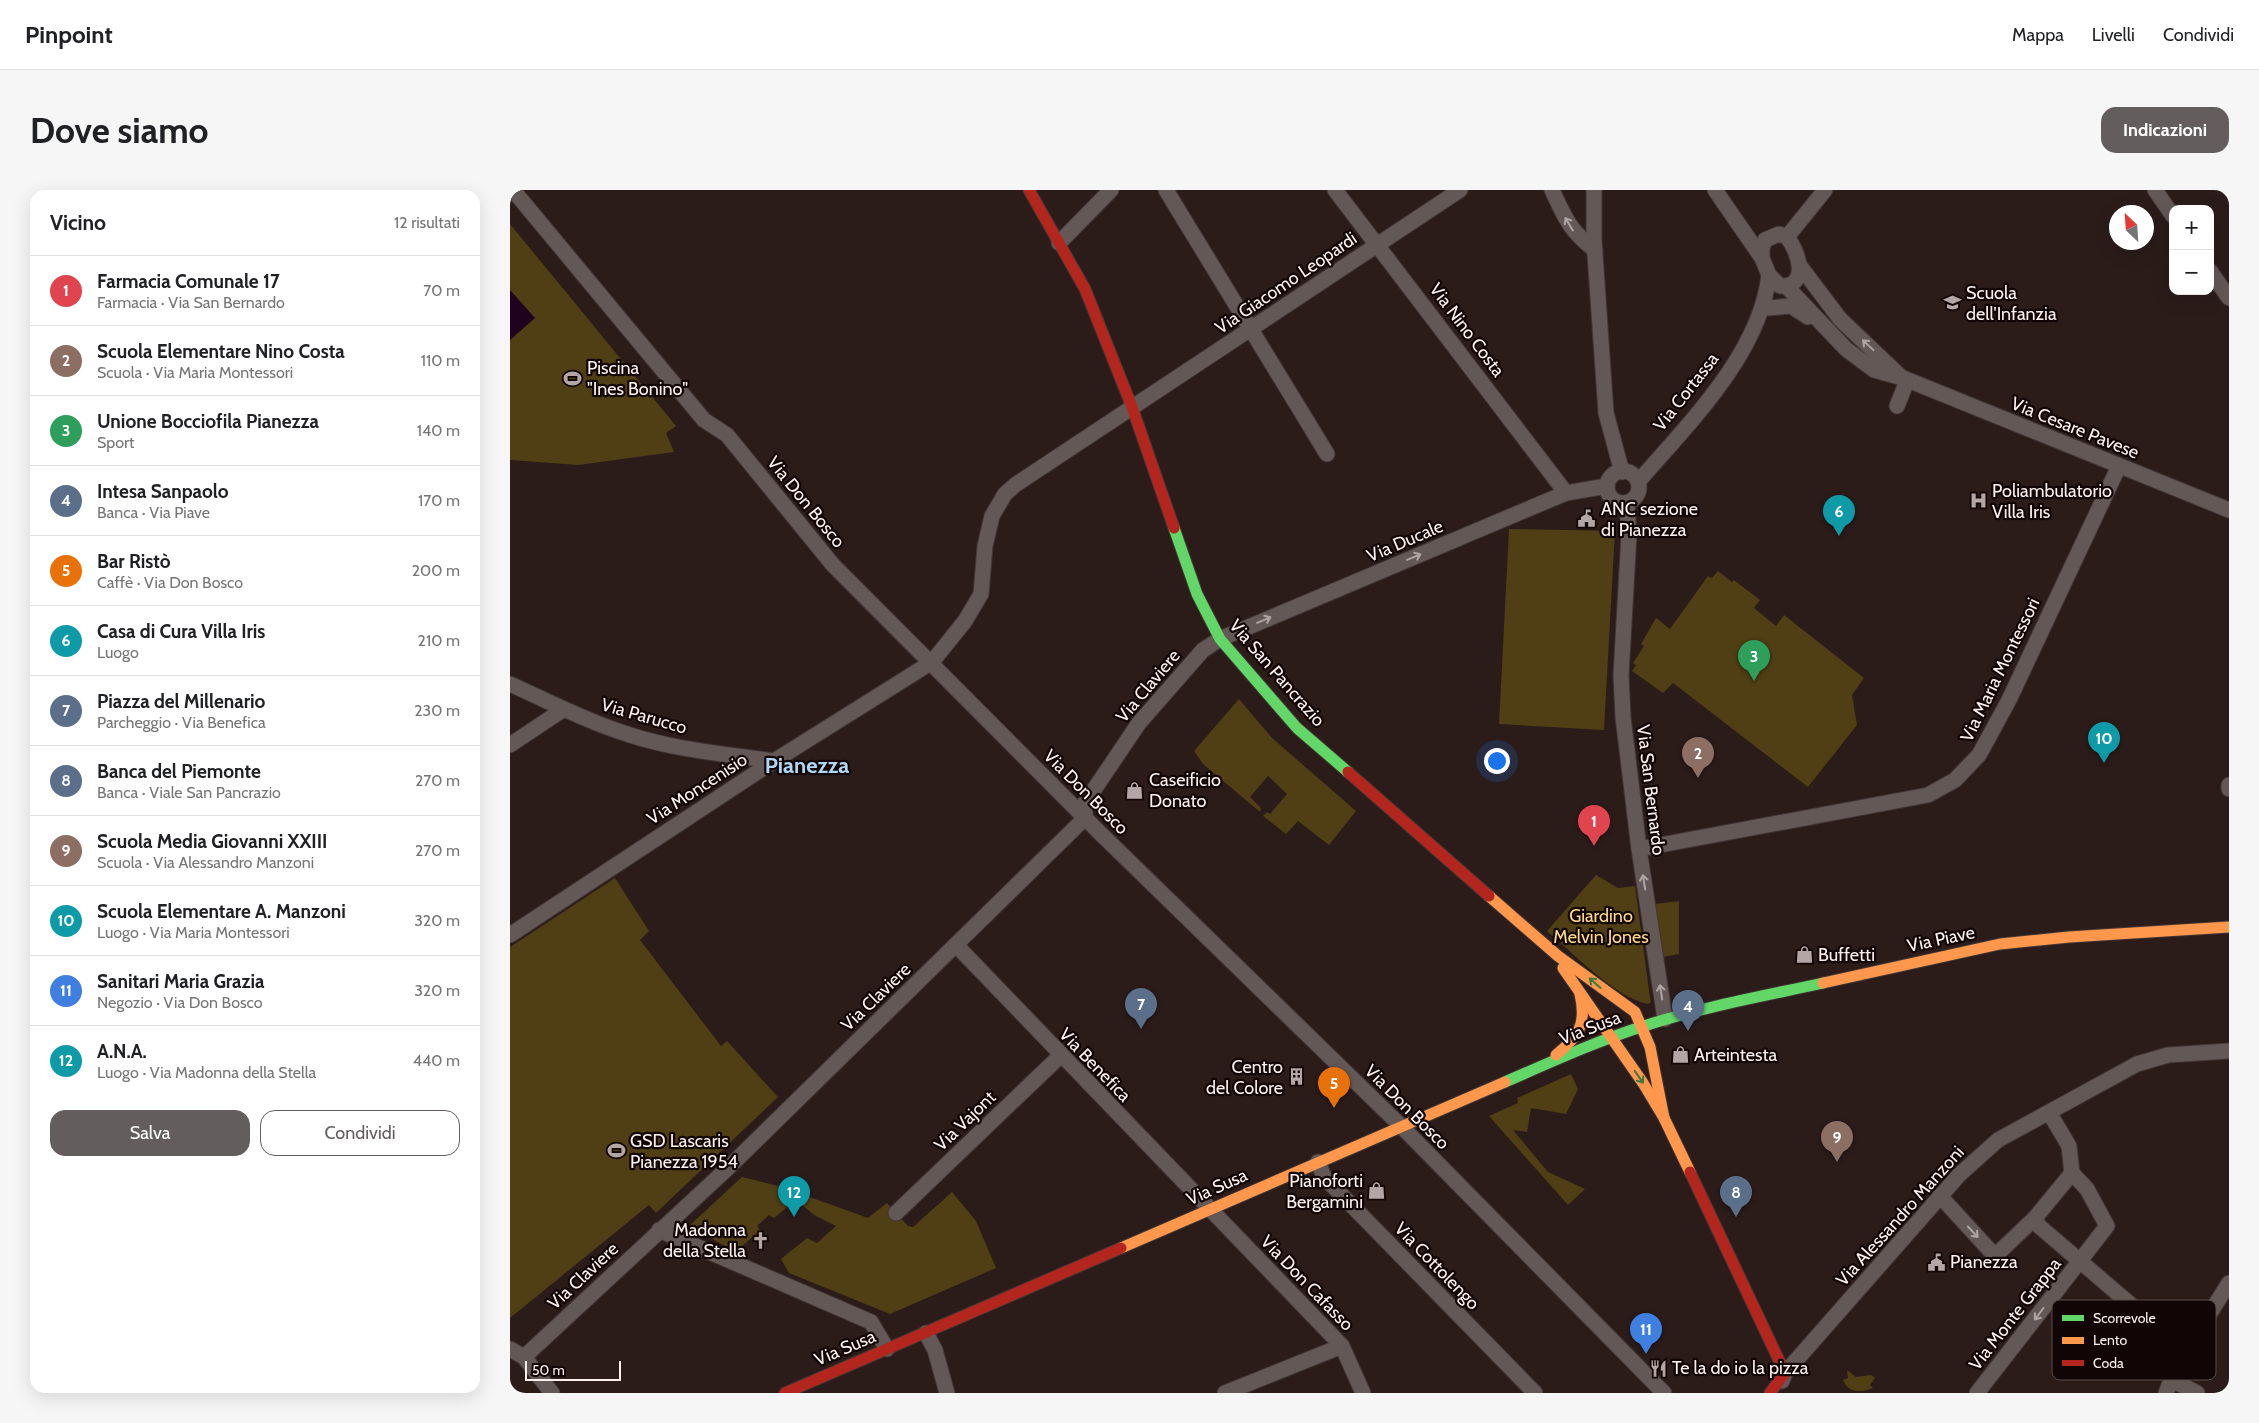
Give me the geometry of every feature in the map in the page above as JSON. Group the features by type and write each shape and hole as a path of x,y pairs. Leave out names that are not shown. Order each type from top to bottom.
{"street":[{"name":"Via Don Bosco","path":"513,190 704,420 727,435 833,565 932,662 1085,818 1401,1126 1664,1393"},
{"name":"Via San Pancrazio","path":"1029,190 1085,289 1132,407 1197,594 1220,639 1297,728 1558,956"},
{"path":"1059,243 1111,190"},
{"path":"1166,190 1327,454"},
{"name":"Via Nino Costa","path":"1336,190 1566,493"},
{"name":"Via Giacomo Leopardi","path":"932,662 965,621 981,594 984,546 988,528 992,516 1005,494 1015,485 1460,190"},
{"path":"1552,190 1566,220 1577,237 1594,250"},
{"path":"1594,190 1594,250 1606,413 1622,472"},
{"name":"Via Cesare Pavese","path":"1715,190 1762,258 1769,275 1784,286 1846,349 1874,370 1905,380 2229,510"},
{"path":"1762,258 1762,248 1765,240 1783,236 1825,190"},
{"path":"2154,190 2169,211"},
{"path":"1741,225 1783,236"},
{"name":"Via Cesare Pavese","path":"1783,236 1800,266 1840,319 1905,380"},
{"path":"1784,286 1795,283 1799,276 1800,266"},
{"name":"Via Cortassa","path":"1638,482 1714,393 1757,320 1767,292 1769,275"},
{"path":"2214,277 2229,298"},
{"name":"Via Cortassa","path":"1757,320 1784,286"},
{"path":"1768,308 1790,306 1828,331"},
{"path":"1896,406 1905,380"},
{"name":"Via Maria Montessori","path":"1639,849 1928,795 1955,780 1979,756 2004,708 2119,466"},
{"path":"1622,472 1632,474 1638,482 1638,493 1627,503 1613,499 1608,486 1610,478 1622,472"},
{"name":"Via Ducale","path":"1220,639 1566,493 1608,486"},
{"name":"Via San Bernardo","path":"1627,503 1629,535 1622,675 1623,717 1639,849 1665,1019"},
{"name":"Via Claviere","path":"524,1357 729,1167 1085,818 1085,803 1139,722 1204,650 1220,639"},
{"name":"Via Moncenisio","path":"510,935 774,761 932,662"},
{"name":"Via Parucco","path":"510,684 564,709 630,735 672,746 774,761"},
{"path":"510,745 564,709"},
{"name":"Via Piave","path":"1665,1019 2000,944 2068,937 2229,927"},
{"name":"Via Benefica","path":"956,945 1209,1210"},
{"path":"1558,956 1563,970 1578,987 1613,1037 1664,1118 1781,1383 1770,1393"},
{"path":"1558,956 1571,962 1609,996 1621,1016 1620,1030 1613,1037"},
{"path":"1543,1066 1568,1045 1583,1023 1584,1008 1578,987"},
{"path":"1609,996 1620,1000 1635,1013 1644,1026 1663,1102 1664,1118"},
{"name":"Via Susa","path":"785,1393 1401,1126 1613,1037 1665,1019"},
{"name":"Via Alessandro Manzoni","path":"1781,1383 1940,1196 1978,1156 1998,1140 2050,1114 2137,1064 2168,1055 2229,1051"},
{"name":"Via Vajont","path":"896,1213 1060,1056"},
{"path":"2050,1114 2069,1146 2072,1173 2087,1189 2107,1226 2080,1262"},
{"name":"Via Cottolengo","path":"1318,1162 1324,1177 1535,1393"},
{"path":"1940,1196 1995,1256 2035,1218 2072,1173"},
{"name":"Via Don Cafasso","path":"1209,1210 1342,1346 1363,1393"},
{"name":"Via Monte Grappa","path":"2035,1218 2038,1226 2123,1300"},
{"path":"659,1230 871,1322 887,1349"},
{"name":"Via Monte Grappa","path":"1978,1391 2080,1262"},
{"path":"2216,1305 2229,1283"},
{"path":"926,1333 935,1350 947,1393"},
{"path":"1229,1392 1342,1346"},
{"path":"510,1349 524,1357 552,1393"},
{"path":"2171,1380 2197,1393"}],"green space":[{"name":"Piscina \"Ines Bonino\"","path":"510,224 676,426 666,433 674,452 578,465 510,460"},
{"path":"1509,529 1615,531 1604,730 1499,724"},
{"path":"1718,571 1732,582 1734,580 1760,600 1754,608 1776,626 1784,615 1864,678 1852,695 1857,725 1808,787 1673,683 1663,693 1632,671 1636,665 1633,663 1644,646 1641,644 1656,618 1670,629 1708,576 1712,578"},
{"path":"1239,699 1272,738 1356,811 1329,845 1298,821 1286,834 1263,816 1267,812 1270,814 1287,794 1268,776 1250,797 1261,808 1260,812 1203,764 1194,751"},
{"name":"Giardino Melvin Jones","path":"1596,875 1618,888 1635,886 1651,1002 1648,1004 1622,993 1595,974 1547,931"},
{"name":"GSD Lascaris Pianezza 1954","path":"615,878 649,931 640,940 721,1046 727,1041 778,1097 656,1213 649,1205 510,1318 510,947"},
{"path":"1679,901 1679,954 1663,957 1647,905"},
{"path":"1571,1074 1578,1089 1566,1114 1531,1108 1527,1132 1513,1130 1548,1172 1585,1189 1568,1205 1489,1116 1518,1103 1517,1098"},
{"path":"742,1177 782,1187 868,1218 887,1203 908,1226 913,1227 952,1192 976,1221 996,1268 890,1314 789,1273 781,1259 807,1238 817,1243 836,1226 814,1215 796,1200 774,1218 769,1215 757,1226 760,1230 736,1252 689,1226"},
{"path":"1847,1370 1856,1377 1871,1375 1875,1378 1870,1385 1873,1388 1864,1391 1852,1390 1843,1380 1848,1378"}],"shaded area":[{"path":"510,290 535,318 510,340"}],"traffic: fast":[{"path":"1174,528 1197,594 1220,639 1297,728 1348,772"},
{"path":"1505,1082 1591,1045 1666,1019 1711,1007 1823,983"}],"traffic: slow":[{"path":"1489,896 1558,956 1635,1012 1650,1047 1664,1118"},
{"path":"1823,983 2000,944 2069,937 2229,927"},
{"path":"1563,968 1643,1083 1664,1118 1690,1172"},
{"path":"1556,1055 1570,1042 1579,1029 1582,1021 1580,994"},
{"path":"1121,1248 1505,1082"}],"traffic: jam":[{"path":"1029,190 1085,289 1132,407 1174,528"},
{"path":"1348,772 1489,896"},
{"path":"1690,1172 1785,1373 1770,1393"},
{"path":"785,1393 1121,1248"}],"place":[{"name":"Scuola dell'Infanzia","path":"1952,303"},
{"name":"Piscina \"Ines Bonino\"","path":"573,378"},
{"name":"Poliambulatorio Villa Iris","path":"1978,501"},
{"name":"ANC sezione di Pianezza","path":"1587,519"},
{"name":"Casa di Cura Villa Iris","path":"1839,536"},
{"name":"Unione Bocciofila Pianezza","path":"1754,681"},
{"name":"Scuola Elementare A. Manzoni","path":"2104,763"},
{"name":"Scuola Elementare Nino Costa","path":"1698,778"},
{"name":"Caseificio Donato","path":"1135,790"},
{"name":"Farmacia Comunale 17","path":"1594,846"},
{"name":"Buffetti","path":"1804,955"},
{"name":"Piazza del Millenario","path":"1141,1029"},
{"name":"Intesa Sanpaolo","path":"1688,1031"},
{"name":"Arteintesta","path":"1680,1055"},
{"name":"Centro del Colore","path":"1297,1077"},
{"name":"Bar Ristò","path":"1334,1108"},
{"name":"GSD Lascaris Pianezza 1954","path":"616,1151"},
{"name":"Scuola Media Giovanni XXIII","path":"1837,1162"},
{"name":"Pianoforti Bergamini","path":"1377,1191"},
{"name":"A.N.A.","path":"794,1217"},
{"name":"Banca del Piemonte","path":"1736,1217"},
{"name":"Madonna della Stella","path":"760,1240"},
{"name":"Pianezza","path":"1936,1262"},
{"name":"Sanitari Maria Grazia","path":"1646,1354"},
{"name":"Te la do io la pizza","path":"1658,1368"}],"district":[{"name":"Pianezza","path":"807,765"}]}
